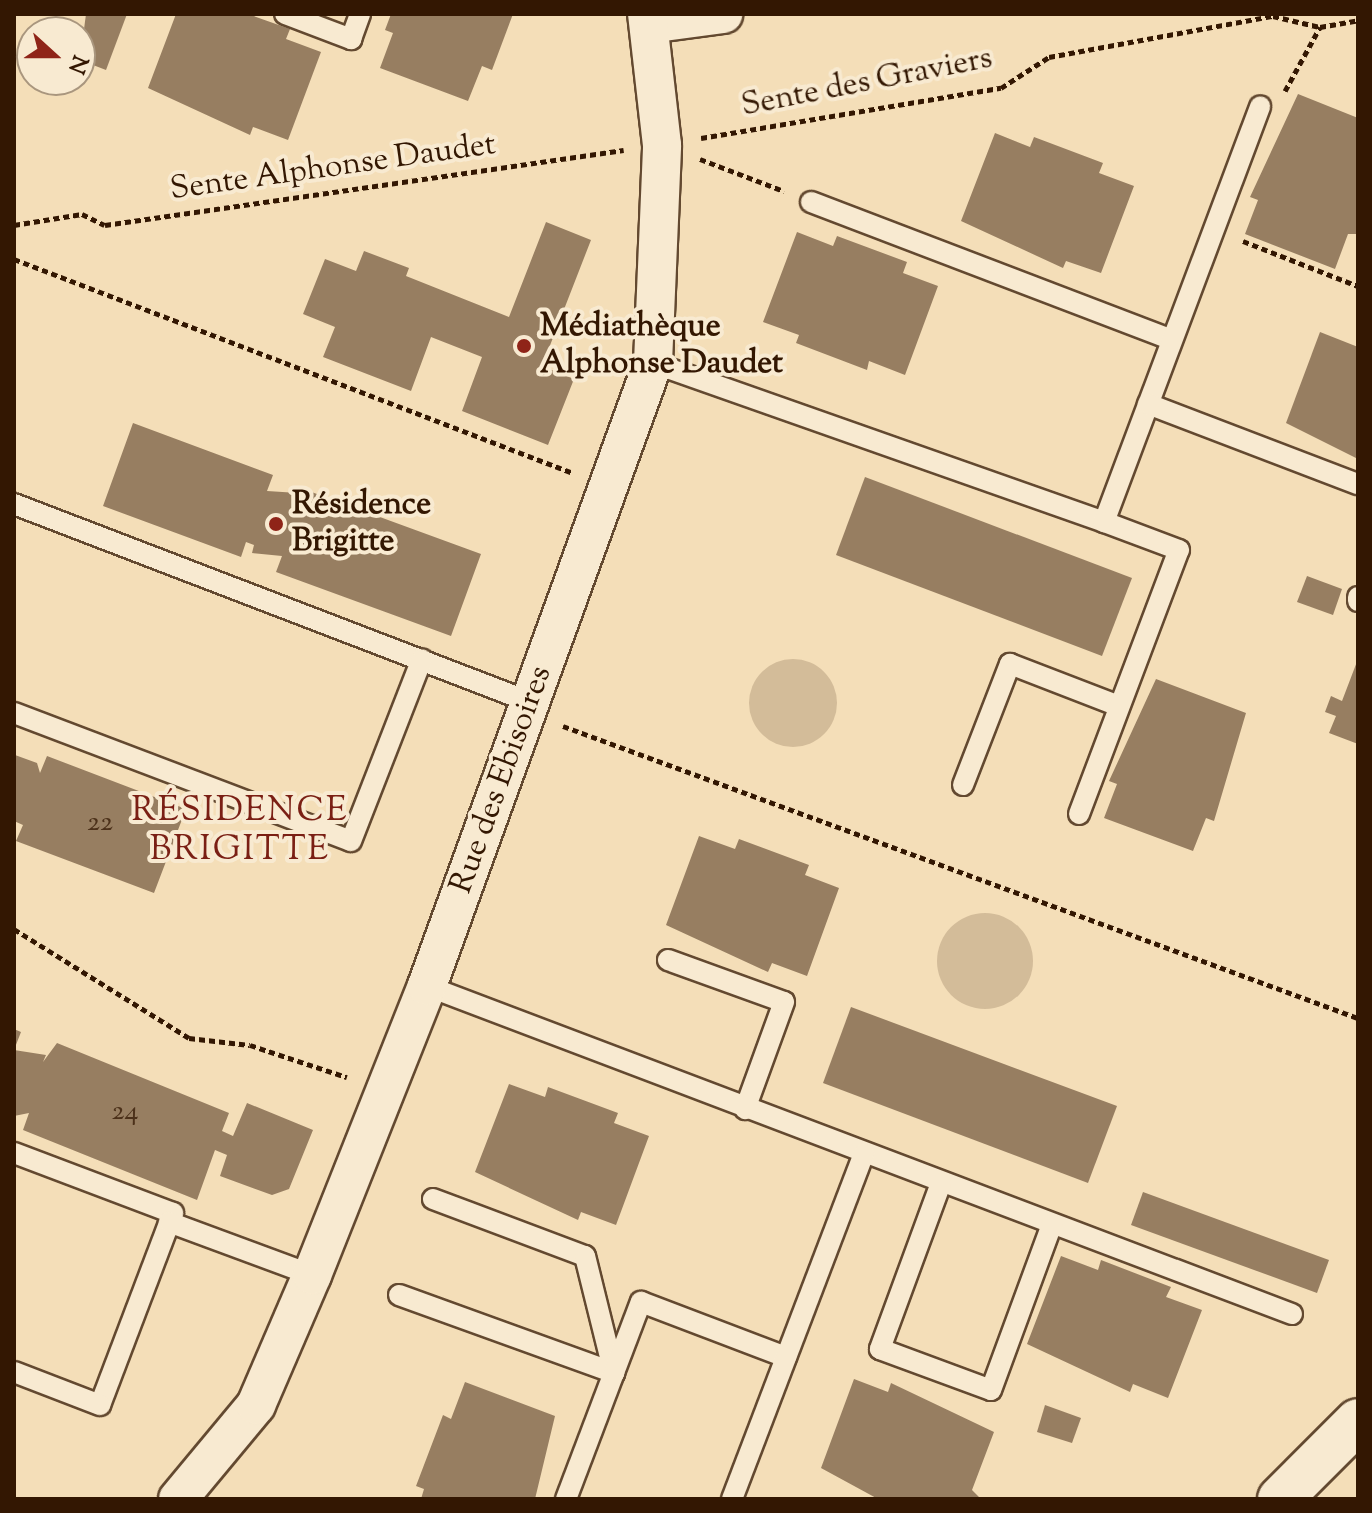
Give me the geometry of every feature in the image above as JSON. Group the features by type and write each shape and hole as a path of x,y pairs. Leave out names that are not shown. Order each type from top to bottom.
{"main road":[{"path":"1280,1499 1358,1421"}],"street":[{"path":"648,19 723,14"},
{"name":"Rue des Ebisoires","path":"194,1493 256,1405 312,1275 427,986 653,363 662,145 648,19"}],"lane":[{"path":"285,14 351,39 360,14"},
{"path":"1104,522 1260,106"},
{"path":"811,202 1172,340"},
{"path":"653,363 1179,550 1079,814"},
{"path":"1148,404 1358,484"},
{"path":"14,504 530,702"},
{"path":"14,713 351,841 422,659"},
{"path":"963,785 1010,664 1119,706"},
{"path":"668,960 784,1002 745,1109"},
{"path":"427,986 1292,1314"},
{"path":"14,1153 173,1213 100,1405 14,1372"},
{"path":"732,1499 864,1153"},
{"path":"941,1183 880,1349 991,1390 1052,1224"},
{"path":"433,1199 585,1256 614,1373"},
{"path":"169,1222 312,1275"},
{"path":"399,1295 614,1373"},
{"path":"566,1499 641,1302 786,1357"}],"path":[{"name":"Sente des Graviers","path":"662,145 1001,88 1049,57 1273,16 1320,27 1358,20"},
{"path":"1260,106 1293,87 1320,27"},
{"path":"662,145 811,202"},
{"name":"Sente Alphonse Daudet","path":"14,225 82,214 105,225 662,145"},
{"path":"1213,229 1358,286"},
{"path":"14,259 607,486"},
{"path":"530,702 564,726 1358,1018"},
{"path":"14,929 189,1038 250,1045 385,1090"}],"shaded area":[{"path":"793,659 810,663 824,672 833,686 837,703 833,720 824,734 810,743 793,747 776,743 762,734 753,720 749,703 753,686 762,672 776,663"},
{"path":"985,913 1003,917 1019,927 1029,943 1033,961 1029,979 1019,995 1003,1005 985,1009 967,1005 951,995 941,979 937,961 941,943 951,927 967,917"}],"building":[{"path":"127,14 106,70 96,66 96,16 86,16"},
{"path":"176,14 248,14 290,29 286,39 321,52 288,140 253,127 250,135 148,88"},
{"path":"391,14 513,14 492,70 482,66 468,101 380,68 393,33 385,30"},
{"path":"1298,94 1358,118 1358,234 1348,234 1335,269 1245,234 1258,200 1250,197"},
{"path":"995,133 1030,147 1034,137 1103,163 1099,173 1134,186 1101,273 1066,261 1063,268 961,221"},
{"path":"546,222 591,240 542,366 574,379 548,445 462,411 482,357 431,337 411,391 323,357 335,327 303,314 325,259 356,271 364,251 409,268 406,276 509,317"},
{"path":"797,232 833,246 837,236 907,262 903,273 938,286 905,375 869,361 867,370 796,343 799,335 763,322"},
{"path":"1320,332 1358,347 1358,459 1286,423"},
{"name":"Résidence Brigitte","path":"133,423 273,475 267,491 298,493 302,503 306,490 481,554 451,636 276,572 282,556 252,553 254,545 246,542 241,557 103,506"},
{"path":"865,477 1132,578 1102,656 836,555"},
{"path":"1307,576 1342,589 1333,615 1297,602"},
{"path":"1358,659 1358,744 1329,733 1336,716 1325,712 1331,696 1342,701"},
{"path":"1156,679 1246,713 1214,821 1206,818 1193,851 1104,818 1117,784 1109,781"},
{"name":"Résidence Brigitte","path":"15,755 37,763 40,773 47,756 186,809 154,893 16,841 23,825 14,821"},
{"path":"699,836 735,849 739,839 809,865 805,875 839,888 807,976 772,963 768,972 666,925"},
{"path":"851,1007 1117,1106 1088,1183 823,1083"},
{"path":"14,1029 21,1032 14,1050"},
{"path":"57,1043 229,1113 222,1131 233,1136 247,1103 313,1130 289,1189 272,1195 220,1176 227,1155 215,1150 197,1200 23,1130 29,1113 14,1116 14,1050 46,1055 43,1062"},
{"path":"509,1084 545,1097 548,1087 618,1113 614,1123 649,1136 616,1225 581,1212 578,1220 475,1172"},
{"path":"1143,1192 1329,1260 1317,1293 1131,1225"},
{"path":"1061,1256 1098,1270 1101,1260 1171,1287 1166,1297 1202,1310 1168,1398 1133,1384 1130,1392 1027,1344"},
{"path":"854,1379 888,1392 891,1383 994,1432 972,1490 981,1499 878,1499 821,1468"},
{"path":"465,1382 555,1416 535,1499 421,1499 424,1489 416,1486 443,1415 451,1419"},
{"path":"1045,1405 1081,1418 1072,1443 1037,1432"}],"place":[{"name":"Médiathèque Alphonse Daudet","path":"524,346"},
{"name":"Résidence Brigitte","path":"276,524"}],"district":[{"name":"RÉSIDENCE BRIGITTE","path":"240,830"}]}
